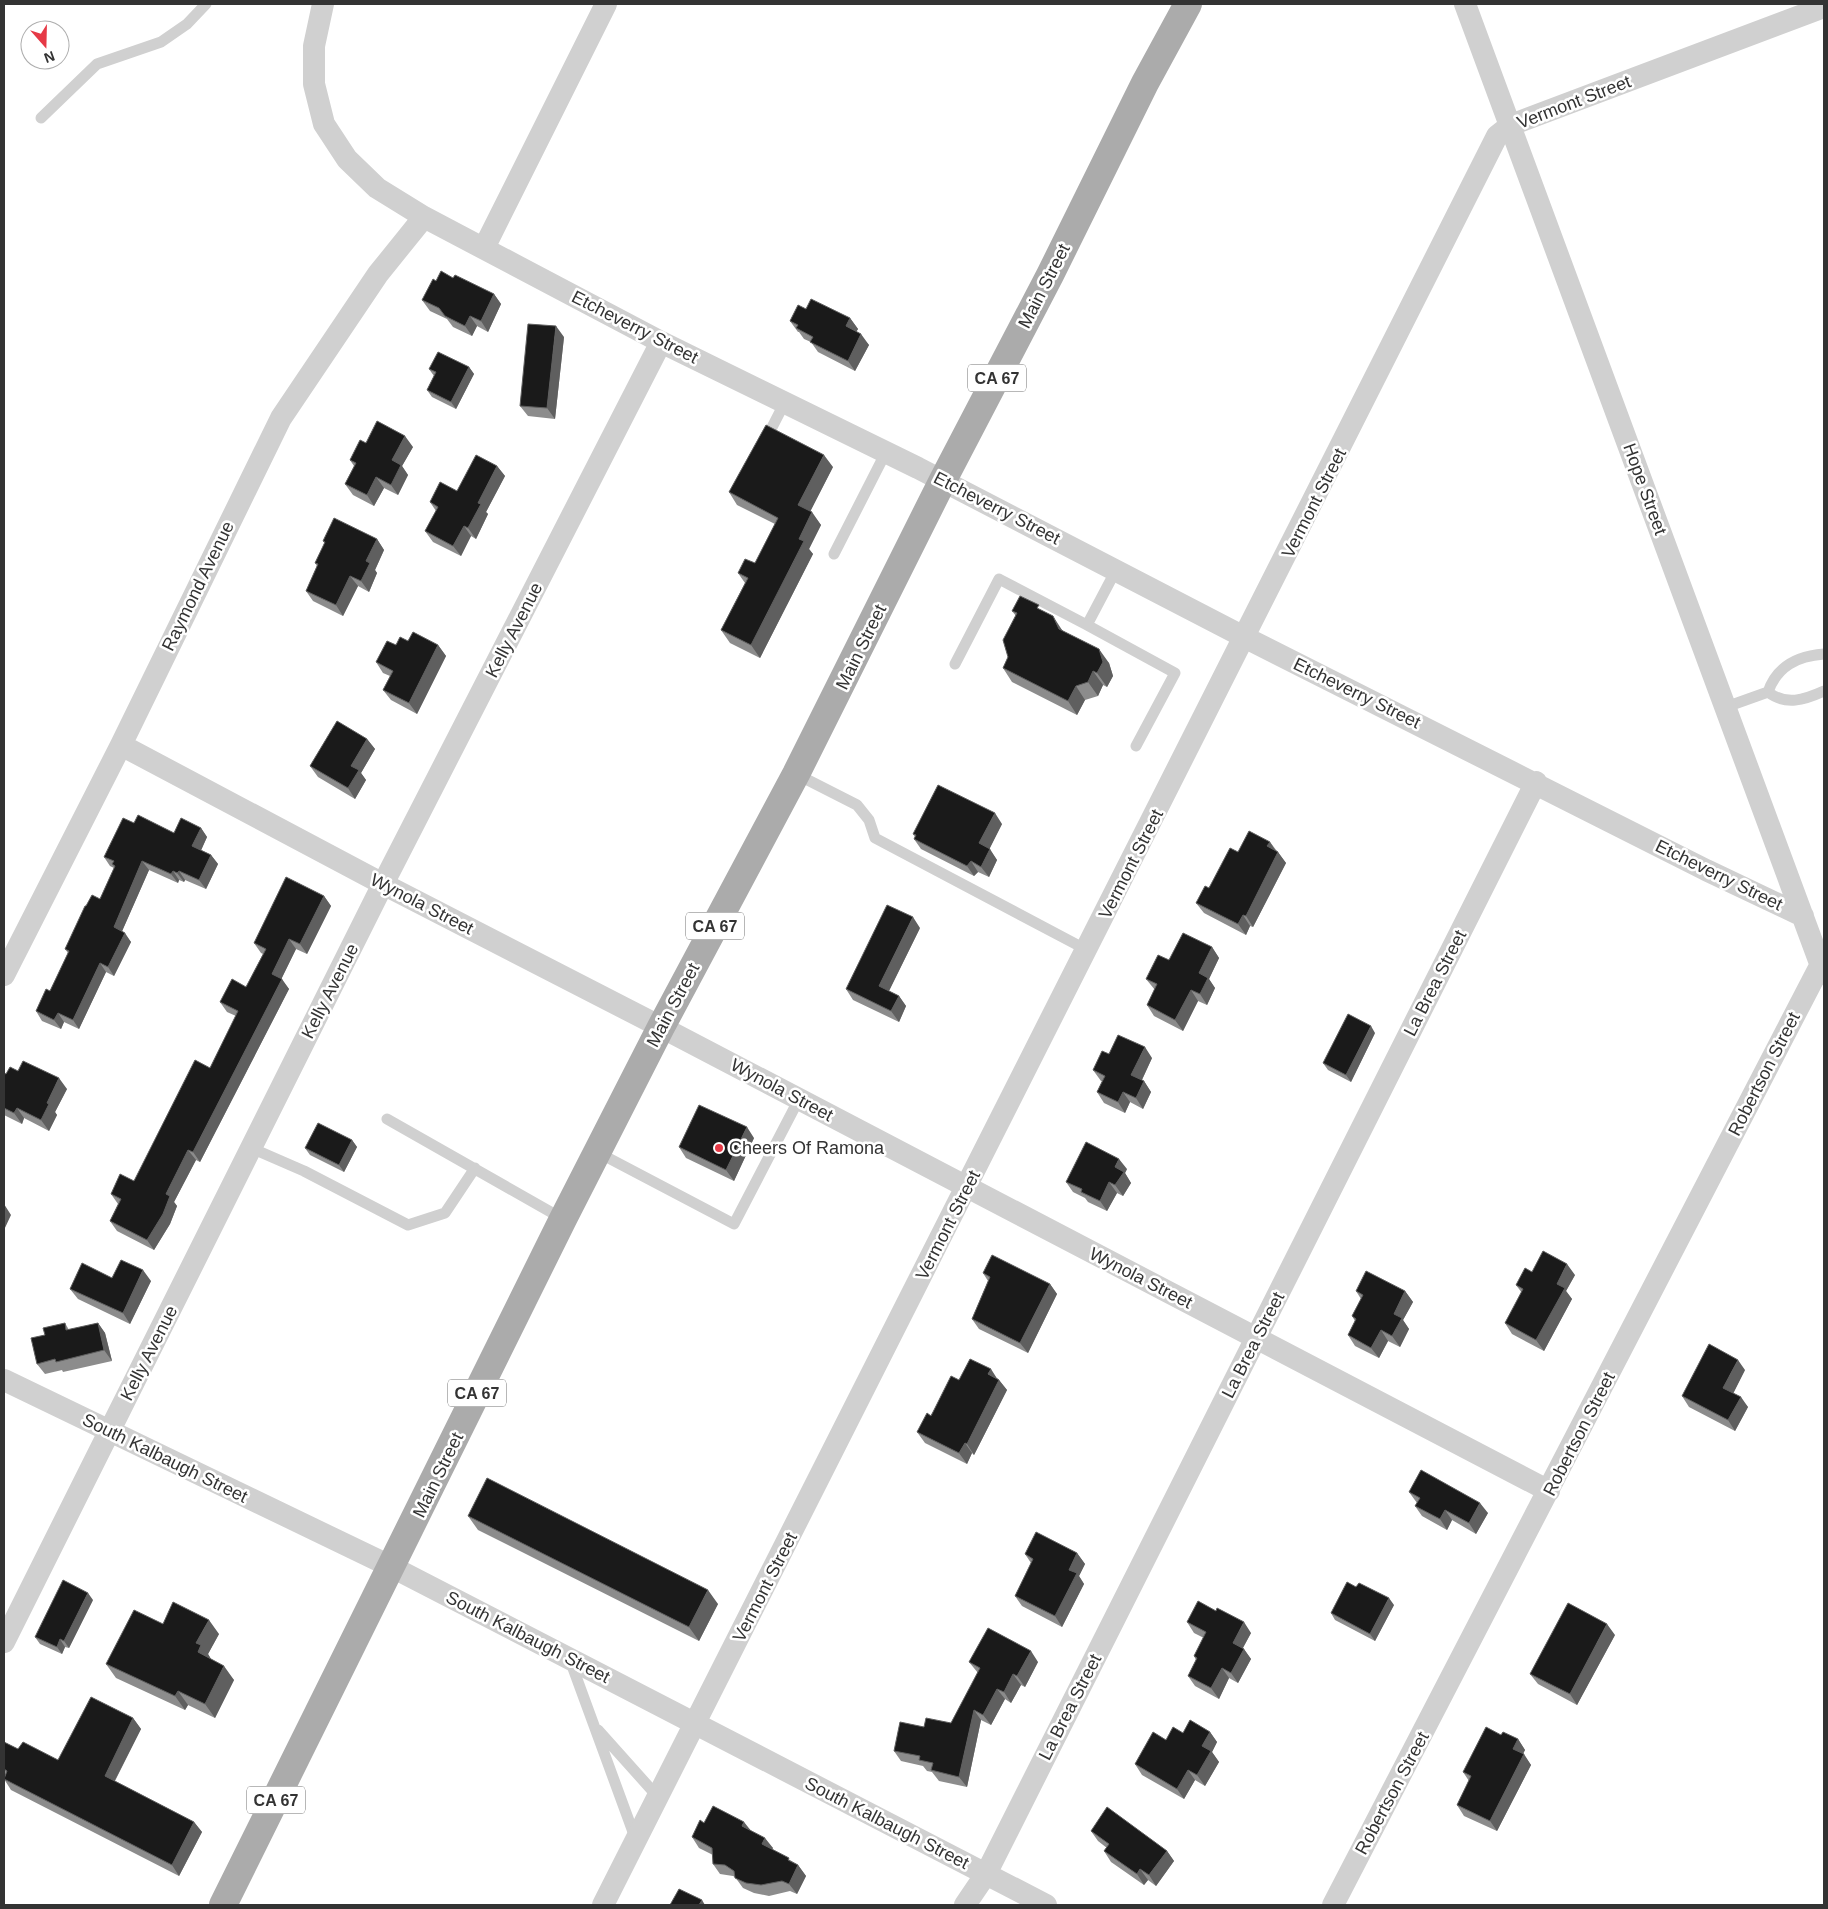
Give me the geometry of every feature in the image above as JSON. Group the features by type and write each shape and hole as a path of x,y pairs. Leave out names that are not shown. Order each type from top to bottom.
{"main road":[{"name":"Main Street","path":"223,1905 597,1152 661,1027 796,774 943,480 1050,275 1145,83 1188,4"}],"street":[{"name":"Etcheverry Street","path":"320,4 314,46 314,84 324,124 347,159 377,188 424,217 661,342 943,480 1246,638 1536,782 1706,870 1803,916"},
{"path":"484,248 606,4"},
{"name":"Hope Street","path":"1465,4 1823,967"},
{"name":"Vermont Street","path":"603,1905 1246,638 1497,136 1511,125 1824,7"},
{"name":"Raymond Avenue","path":"4,975 121,745 281,418 378,274 424,217"},
{"name":"Kelly Avenue","path":"4,1642 383,884 661,342"},
{"name":"Wynola Street","path":"121,745 383,884 661,1027 1549,1491"},
{"name":"La Brea Street","path":"965,1905 986,1874 1536,782"},
{"name":"Robertson Street","path":"1333,1905 1823,967"},
{"name":"South Kalbaugh Street","path":"4,1380 392,1567 1046,1905"}],"lane":[{"path":"41,118 97,64 160,42 188,24 206,4"},
{"path":"759,452 785,402"},
{"path":"834,554 886,452"},
{"path":"1087,625 1116,570"},
{"path":"955,664 999,579 1175,673 1136,746"},
{"path":"1768,692 1773,678 1785,666 1804,658 1824,654"},
{"path":"1768,692 1778,700 1792,701 1824,691"},
{"path":"1726,707 1768,692"},
{"path":"796,774 857,804 869,820 875,838 1087,950"},
{"path":"597,1152 734,1224 799,1099"},
{"path":"387,1119 563,1219"},
{"path":"251,1148 304,1171 408,1224 445,1213 474,1168"},
{"path":"569,1658 636,1841"},
{"path":"594,1725 658,1797"}],"building":[{"path":"441,271 453,278 455,275 494,294 481,321 470,316 465,326 445,316 439,308 422,300 433,279 436,281"},
{"path":"811,299 850,318 846,326 861,334 848,361 810,342 813,337 796,328 798,325 790,321 798,305 806,309"},
{"path":"528,324 556,326 547,408 520,406"},
{"path":"438,352 469,367 451,402 427,390 436,372 429,369"},
{"path":"377,421 405,436 392,460 401,465 391,485 376,477 367,495 345,484 356,463 350,460 360,440 366,443"},
{"path":"766,425 824,455 798,505 812,512 799,539 804,541 751,645 721,630 748,578 738,573 745,559 755,563 778,518 729,492"},
{"path":"476,455 497,466 478,503 481,504 468,528 464,526 453,546 425,531 438,507 430,502 440,482 457,491"},
{"path":"334,518 377,539 366,561 370,563 361,581 350,576 336,605 306,591 318,564 315,563 325,542 323,541"},
{"path":"1020,596 1039,605 1037,608 1053,616 1059,629 1099,649 1103,662 1097,673 1093,671 1088,682 1076,686 1068,701 1003,668 1008,657 1003,640 1017,613 1012,611"},
{"path":"413,632 438,645 409,703 383,690 393,671 376,662 387,641 396,645 400,637 408,641"},
{"path":"337,721 367,739 351,766 359,770 348,788 310,766"},
{"path":"938,785 995,813 979,843 990,849 981,867 971,861 967,866 914,839 916,835 913,834"},
{"path":"138,815 174,833 181,818 201,828 192,846 211,855 199,880 179,871 177,873 173,871 171,874 142,861 114,927 125,933 108,967 100,963 73,1020 58,1013 54,1020 36,1011 46,989 50,991 69,951 65,949 85,906 92,895 100,899 115,866 112,864 114,861 104,857 123,818 134,823"},
{"path":"1249,831 1270,842 1267,846 1278,852 1246,916 1243,915 1238,924 1196,903 1205,886 1209,888 1230,848 1238,852"},
{"path":"286,877 324,896 300,944 289,939 272,974 282,979 193,1152 188,1150 166,1194 170,1196 163,1214 147,1240 110,1221 121,1199 111,1194 120,1174 134,1181 195,1060 210,1068 238,1011 220,1002 232,979 246,987 266,949 254,943"},
{"path":"887,905 913,917 879,986 899,996 891,1011 846,989"},
{"path":"1183,933 1212,947 1199,973 1208,978 1200,994 1191,990 1175,1020 1147,1005 1157,984 1146,979 1158,955 1169,960"},
{"path":"1348,1014 1371,1026 1346,1075 1323,1063"},
{"path":"1118,1035 1145,1047 1131,1075 1144,1081 1136,1098 1123,1092 1118,1102 1097,1092 1105,1076 1093,1070 1102,1051 1109,1054"},
{"path":"23,1061 59,1078 41,1120 17,1108 14,1113 4,1108 4,1073 6,1074 10,1067 18,1071"},
{"path":"699,1105 747,1127 726,1170 679,1147"},
{"path":"318,1123 352,1140 339,1165 305,1148"},
{"path":"1086,1142 1119,1159 1115,1167 1124,1172 1115,1185 1109,1182 1100,1201 1081,1192 1082,1189 1066,1182"},
{"path":"1543,1251 1567,1264 1557,1284 1565,1288 1536,1340 1505,1323 1523,1289 1516,1285 1525,1268 1532,1272"},
{"path":"992,1255 1050,1284 1020,1343 972,1319 990,1277 983,1273"},
{"path":"121,1260 143,1270 123,1313 70,1289 82,1263 112,1278"},
{"path":"1366,1271 1405,1291 1394,1314 1402,1318 1392,1336 1381,1330 1371,1348 1348,1335 1356,1319 1352,1316 1363,1295 1356,1291"},
{"path":"65,1323 66,1330 98,1323 104,1350 56,1362 55,1359 37,1364 31,1338 45,1335 43,1328"},
{"path":"1709,1344 1738,1360 1723,1388 1741,1397 1728,1420 1682,1396"},
{"path":"970,1359 991,1369 988,1374 999,1380 967,1444 965,1443 959,1453 917,1432 927,1413 931,1416 951,1376 959,1380"},
{"path":"1421,1470 1480,1503 1469,1523 1445,1510 1440,1519 1415,1506 1420,1498 1409,1492"},
{"path":"487,1478 708,1590 689,1627 468,1516"},
{"path":"1036,1532 1077,1553 1069,1570 1077,1573 1055,1616 1015,1596 1033,1559 1025,1554"},
{"path":"63,1580 88,1593 64,1641 60,1639 57,1647 35,1637"},
{"path":"1347,1582 1356,1587 1359,1583 1389,1598 1370,1634 1331,1613"},
{"path":"1198,1601 1216,1611 1217,1608 1244,1622 1233,1643 1244,1649 1231,1673 1222,1668 1211,1688 1188,1676 1197,1658 1194,1656 1206,1632 1187,1622"},
{"path":"173,1602 209,1620 196,1643 201,1645 198,1652 224,1666 205,1704 178,1691 175,1696 106,1664 134,1610 163,1624"},
{"path":"1568,1603 1607,1624 1570,1694 1530,1674"},
{"path":"988,1628 1031,1651 1017,1676 1013,1674 1004,1692 997,1689 983,1715 974,1710 959,1777 931,1770 933,1763 919,1760 920,1756 894,1751 900,1722 924,1727 926,1718 951,1723 980,1668 969,1662"},
{"path":"91,1697 133,1718 105,1776 194,1822 172,1865 4,1779 7,1771 4,1769 4,1742 18,1749 23,1742 58,1760"},
{"path":"1190,1720 1210,1732 1202,1746 1211,1751 1197,1775 1188,1770 1177,1789 1135,1764 1153,1732 1166,1740 1173,1727 1183,1733"},
{"path":"1486,1727 1501,1735 1503,1732 1518,1739 1513,1749 1524,1754 1490,1821 1457,1805 1471,1776 1463,1772"},
{"path":"713,1806 744,1822 742,1826 765,1838 762,1844 789,1858 788,1860 798,1865 789,1884 782,1881 761,1885 746,1883 735,1878 734,1871 725,1865 713,1864 712,1848 692,1837 700,1820 704,1823"},
{"path":"1107,1807 1167,1851 1149,1875 1140,1869 1137,1874 1104,1851 1109,1844 1091,1831"},
{"path":"679,1889 702,1900 699,1905 670,1905"}],"place":[{"name":"Cheers Of Ramona","path":"719,1148"}]}
